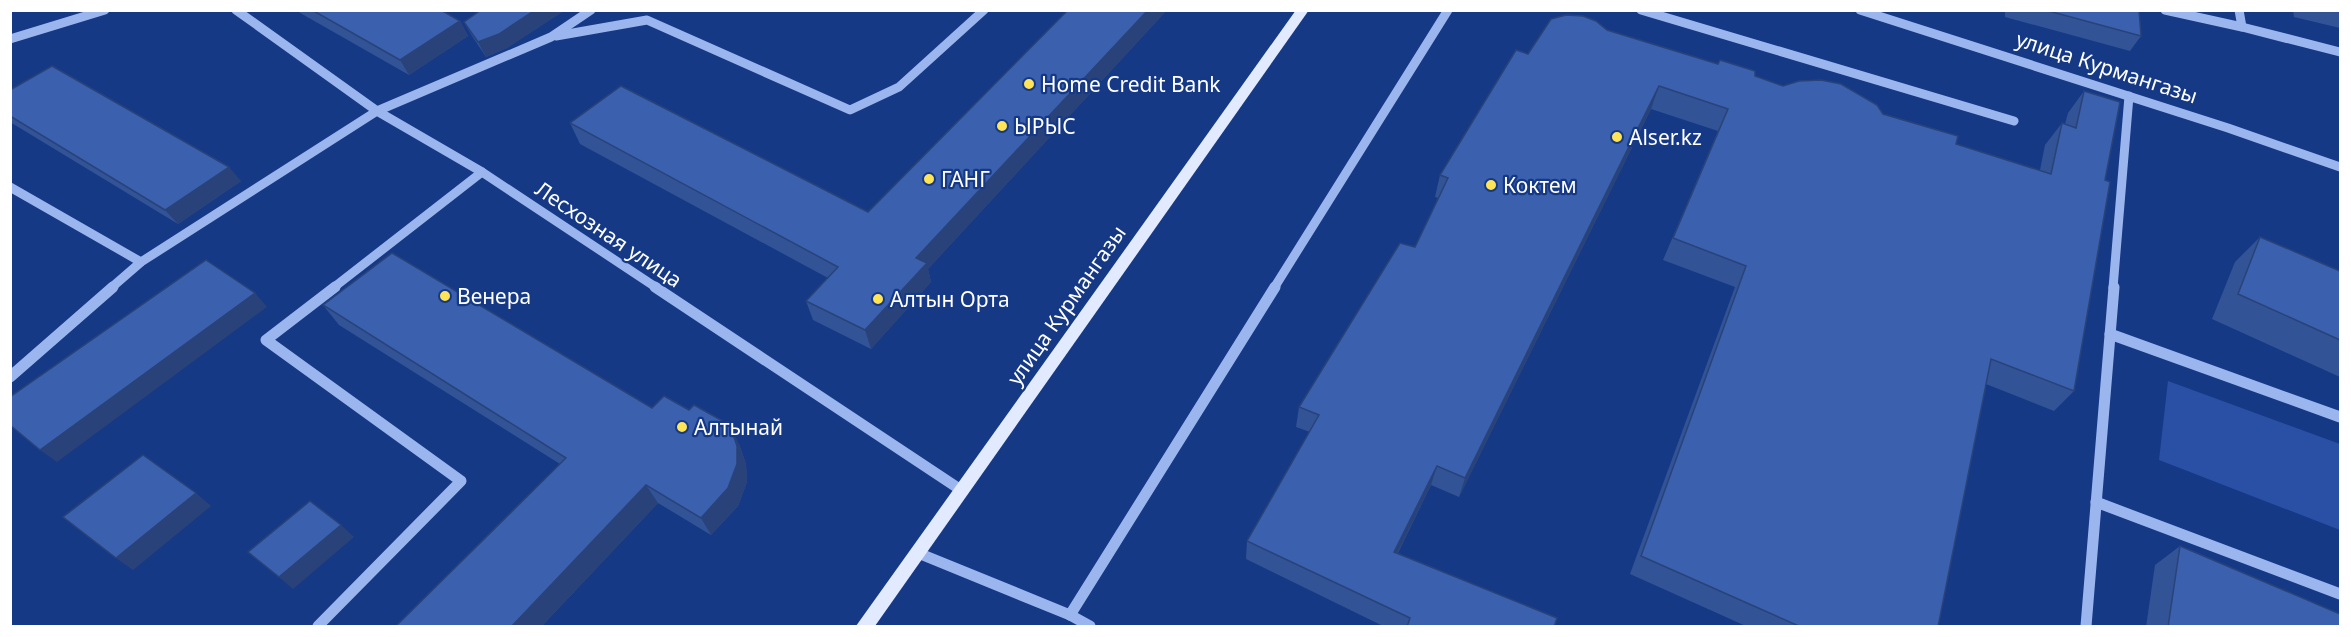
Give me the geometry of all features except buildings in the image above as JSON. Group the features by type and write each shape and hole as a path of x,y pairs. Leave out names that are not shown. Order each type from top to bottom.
{"main road":[{"name":"улица Курмангазы","path":"865,627 1304,10"}],"street":[{"path":"10,39 105,10"},
{"name":"Лесхозная улица","path":"236,10 377,111 482,171 961,489"},
{"path":"10,377 141,262 377,111 551,37 591,10"},
{"path":"551,37 647,20 850,110 899,87 984,10"},
{"path":"1070,615 1448,10"},
{"path":"1641,10 2014,121"},
{"name":"улица Курмангазы","path":"1860,10 2129,96 2340,167"},
{"path":"2165,10 2340,52"},
{"path":"2240,10 2242,27"},
{"path":"2086,627 2129,96"},
{"path":"318,627 460,481 266,340 482,171"},
{"path":"10,188 141,262"},
{"path":"2110,334 2340,417"},
{"path":"2096,502 2340,594"},
{"path":"918,553 1070,615 1090,627"}],"shaded area":[{"path":"2168,381 2340,444 2340,530 2159,460"}],"place":[{"name":"Home Credit Bank","path":"1029,84"},
{"name":"ЫРЫС","path":"1002,126"},
{"name":"Alser.kz","path":"1617,137"},
{"name":"ГАНГ","path":"929,179"},
{"name":"Коктем","path":"1491,185"},
{"name":"Венера","path":"445,296"},
{"name":"Алтын Орта","path":"878,299"},
{"name":"Алтынай","path":"682,427"}]}
